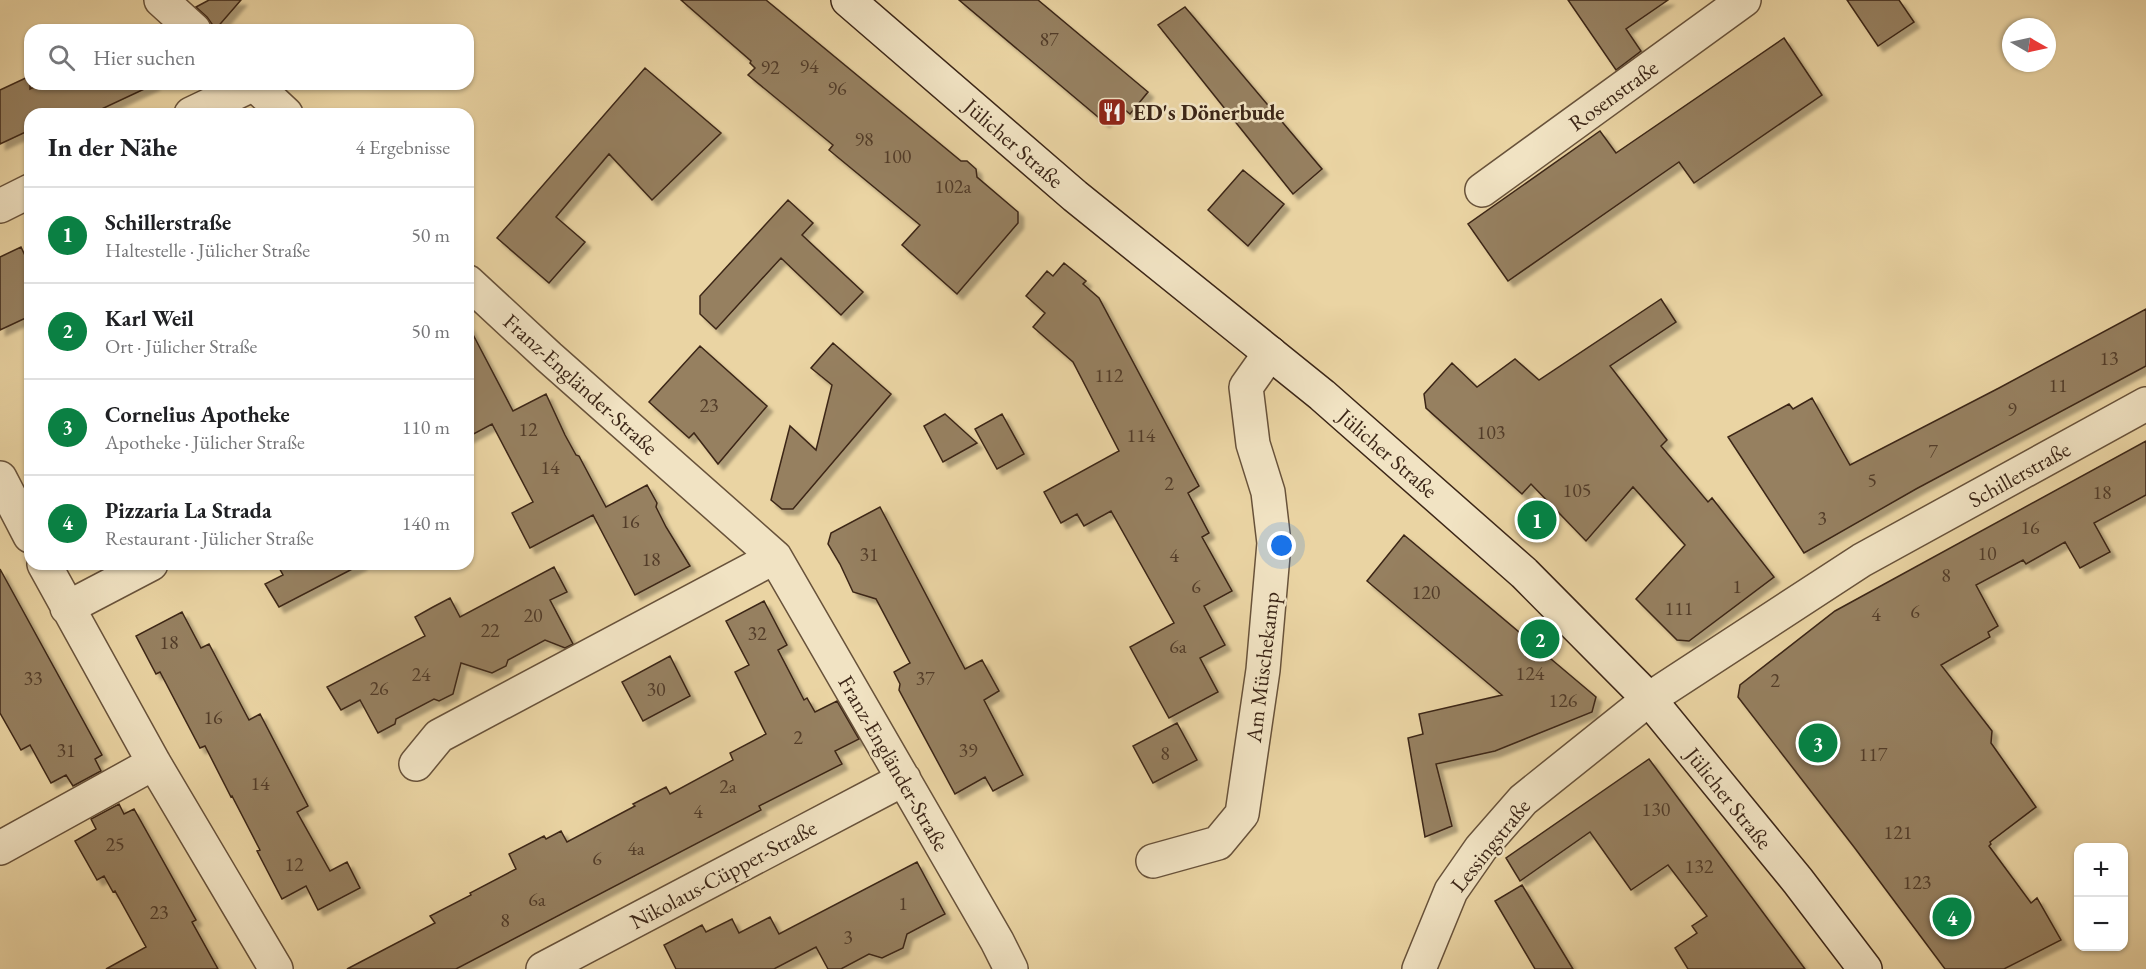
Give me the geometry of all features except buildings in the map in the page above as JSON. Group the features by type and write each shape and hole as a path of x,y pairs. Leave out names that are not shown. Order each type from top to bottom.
{"street":[{"path":"161,0 187,24"},
{"name":"Jülicher Straße","path":"848,0 1075,196 1356,423 1524,573 1649,699 1797,881 1865,969"},
{"name":"Rosenstraße","path":"1482,190 1744,0"},
{"path":"204,108 241,90"},
{"path":"260,90 280,108"},
{"path":"0,206 24,194"},
{"name":"Franz-Engländer-Straße","path":"474,288 775,557 1011,969"},
{"name":"Am Müschekamp","path":"1153,861 1218,843 1242,814 1263,670 1274,543 1268,492 1253,444 1246,387 1270,353"},
{"name":"Schillerstraße","path":"1649,699 1862,560 2146,404"},
{"path":"0,478 24,524"},
{"path":"416,765 439,736 775,557"},
{"path":"47,570 154,763 276,969"},
{"path":"67,608 140,570"},
{"name":"Lessingstraße","path":"1419,969 1451,891 1481,848 1523,800 1649,699"},
{"path":"0,848 154,763"},
{"name":"Nikolaus-Cüpper-Straße","path":"543,969 904,780"}],"place":[{"name":"ED's Dönerbude","path":"1112,112"},
{"name":"Schillerstraße","path":"1537,520"},
{"name":"Karl Weil","path":"1540,639"},
{"name":"Cornelius Apotheke","path":"1818,743"},
{"name":"Pizzaria La Strada","path":"1952,917"}]}
